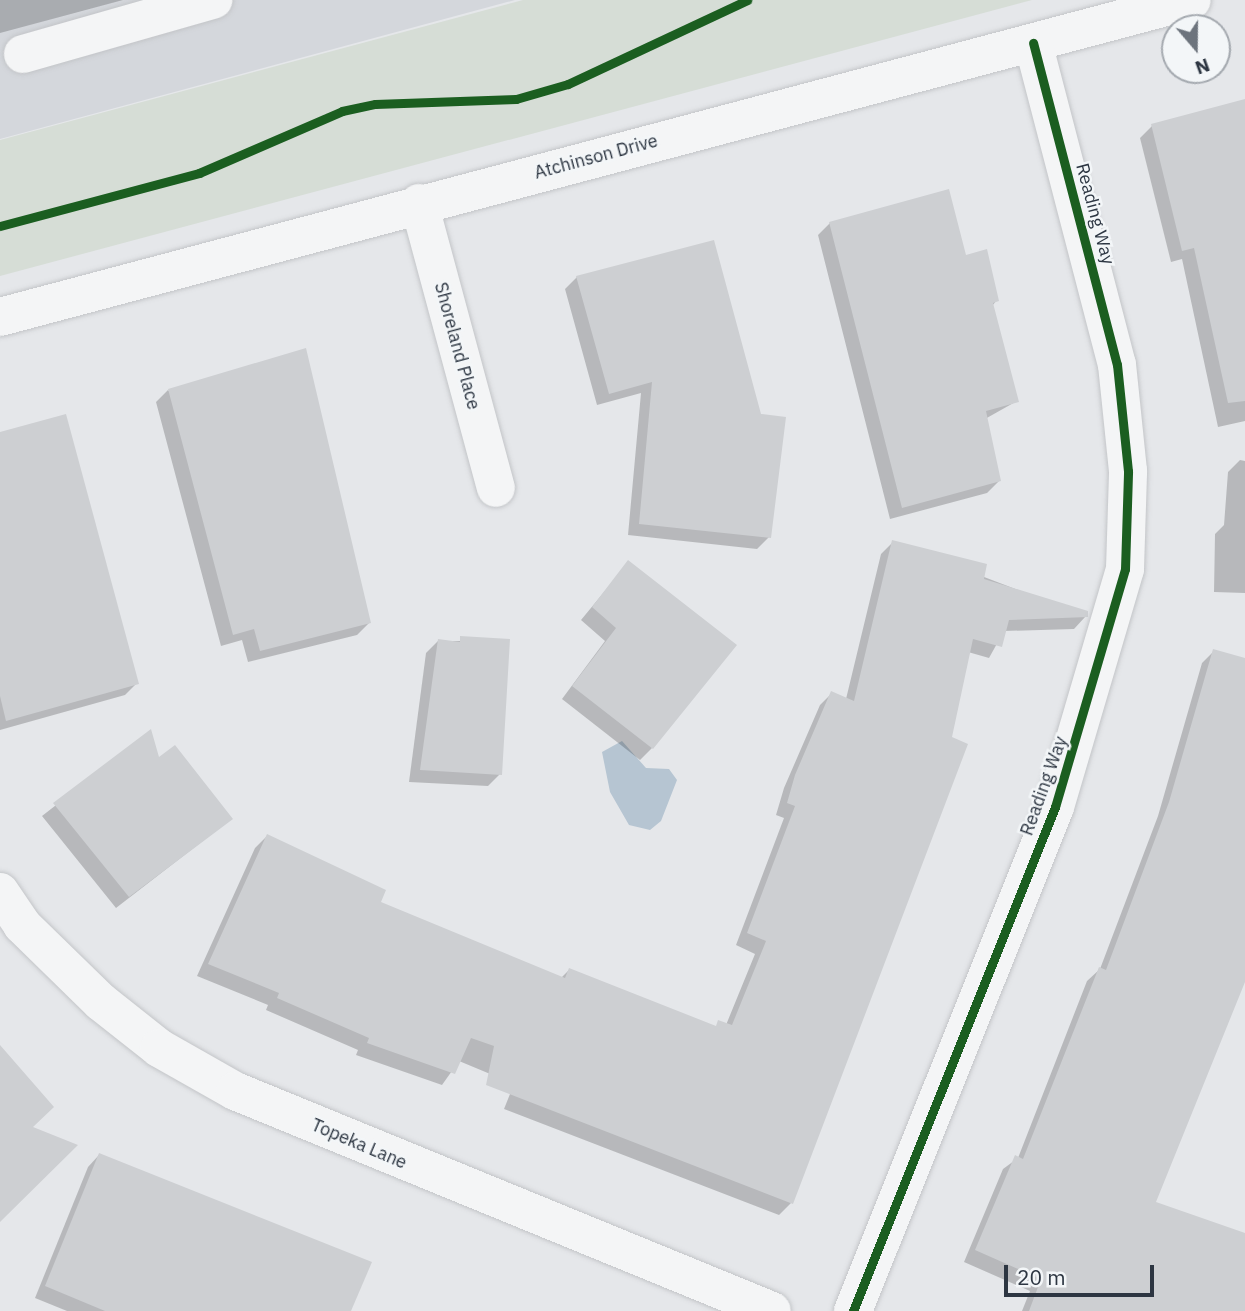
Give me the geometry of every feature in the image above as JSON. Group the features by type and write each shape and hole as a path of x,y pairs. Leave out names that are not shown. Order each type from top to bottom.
{"street":[{"path":"23,54 213,0"},
{"name":"Atchinson Drive","path":"0,317 419,203 1192,0"},
{"name":"Reading Way","path":"853,1311 1055,807 1125,569 1128,471 1117,365 1033,43"},
{"name":"Shoreland Place","path":"419,203 496,488"},
{"name":"Topeka Lane","path":"0,892 22,925 101,1002 159,1048 234,1091 772,1311"}],"shaded area":[{"path":"0,0 515,0 0,139"},
{"path":"523,0 1032,0 0,276 0,140"}],"water":[{"path":"622,741 646,768 669,769 677,780 661,821 650,830 629,825 610,792 602,752"}],"building":[{"path":"1245,99 1245,401 1228,403 1194,248 1182,251 1151,124"},
{"path":"949,189 966,255 987,249 999,301 993,303 1019,402 986,411 1001,481 902,508 829,222"},
{"path":"714,240 761,414 786,417 771,538 639,524 652,382 609,394 576,276"},
{"path":"306,348 371,623 260,651 254,629 233,635 168,389"},
{"path":"66,414 139,684 6,721 0,696 0,432"},
{"path":"892,540 987,564 984,579 1088,611 1088,617 1009,620 1002,647 973,639 952,737 968,744 793,1204 486,1085 494,1046 471,1038 455,1074 367,1043 369,1038 277,998 279,993 208,964 267,834 386,890 381,902 565,978 569,968 716,1026 718,1020 732,1025 766,941 747,933 795,806 787,803 795,775 831,691 854,701"},
{"path":"628,560 737,645 653,749 572,686 616,628 592,607"},
{"path":"460,636 510,639 502,775 420,770 438,639 460,642"},
{"path":"1213,649 1245,658 1245,982 1156,1202 1245,1233 1245,1311 1029,1311 1041,1279 975,1250 1015,1155 1023,1159 1099,967 1106,970 1169,802"},
{"path":"151,729 159,757 175,745 233,819 129,897 53,803"},
{"path":"0,1045 54,1107 33,1127 78,1145 0,1222"},
{"path":"99,1153 372,1262 351,1311 105,1311 45,1286"}],"cycle path":[{"path":"0,226 199,173 342,111 375,104 516,99 568,84 747,0"},
{"path":"853,1311 1055,807 1125,569 1128,471 1117,365 1033,43"}]}
